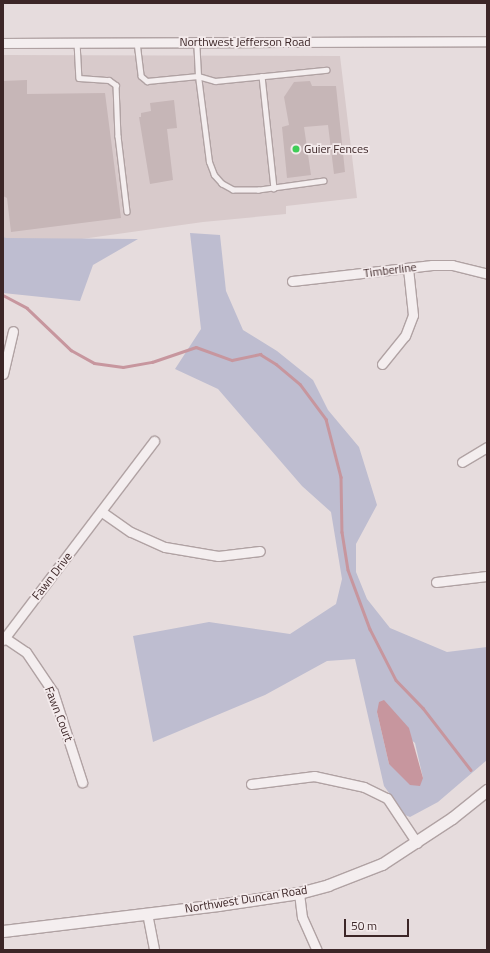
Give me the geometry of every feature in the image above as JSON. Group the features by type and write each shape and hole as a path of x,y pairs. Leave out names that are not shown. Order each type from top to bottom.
{"street":[{"name":"Northwest Jefferson Road","path":"3,43 487,41"},
{"name":"Timberline","path":"292,281 408,268 452,265 487,274"},
{"path":"382,364 405,336 413,315 408,268"},
{"path":"3,374 13,331"},
{"name":"Fawn Drive","path":"4,639 102,512 154,440"},
{"path":"462,462 487,447"},
{"path":"102,512 131,532 165,547 218,556 260,551"},
{"path":"436,582 487,576"},
{"name":"Fawn Court","path":"4,639 26,652 53,692 82,782"},
{"path":"251,784 314,776 364,787 387,798 417,842"},
{"name":"Northwest Duncan Road","path":"3,930 299,893 382,864 417,842 487,790"},
{"path":"299,893 302,917 318,950"},
{"path":"147,913 154,950"}],"lane":[{"path":"77,42 79,78 110,80 116,86 118,136 127,211"},
{"path":"137,42 143,80 198,76 215,82 326,70"},
{"path":"196,42 198,76 209,162 214,175 233,190 274,188 324,181"},
{"path":"262,76 274,188"}],"shaded area":[{"path":"3,55 340,56 357,198 286,206 286,214 203,222 3,250"},
{"path":"190,233 220,235 226,291 243,330 277,351 313,380 328,410 359,447 377,505 356,544 356,572 367,599 390,628 447,652 487,647 487,760 438,802 410,817 405,815 384,786 355,659 327,661 265,695 153,742 133,636 209,622 290,634 336,604 342,579 331,512 302,486 218,389 175,369 201,329","holes":["377,712 415,743 423,778 389,764"]},
{"path":"3,237 138,239 93,265 80,301 3,293"},
{"path":"384,700 409,728 423,778 420,786 410,785 389,764 377,712 379,702"}],"building":[{"path":"27,80 27,94 105,93 121,218 11,232 7,198 3,196 3,81"},
{"name":"Guier Fences","path":"310,81 312,86 336,86 345,172 334,174 328,125 304,127 311,175 287,178 282,127 289,125 284,97 294,82"},
{"path":"174,100 177,128 167,129 173,180 150,184 139,117 141,117 141,113 151,111 150,103"}],"waterway":[{"path":"3,295 27,308 71,350 94,363 123,367 152,362 196,347 232,360 260,354 276,364 300,384 326,419 341,477 342,532 348,570 370,629 396,680 423,708 471,770"}],"place":[{"name":"Guier Fences","path":"296,149"}]}
